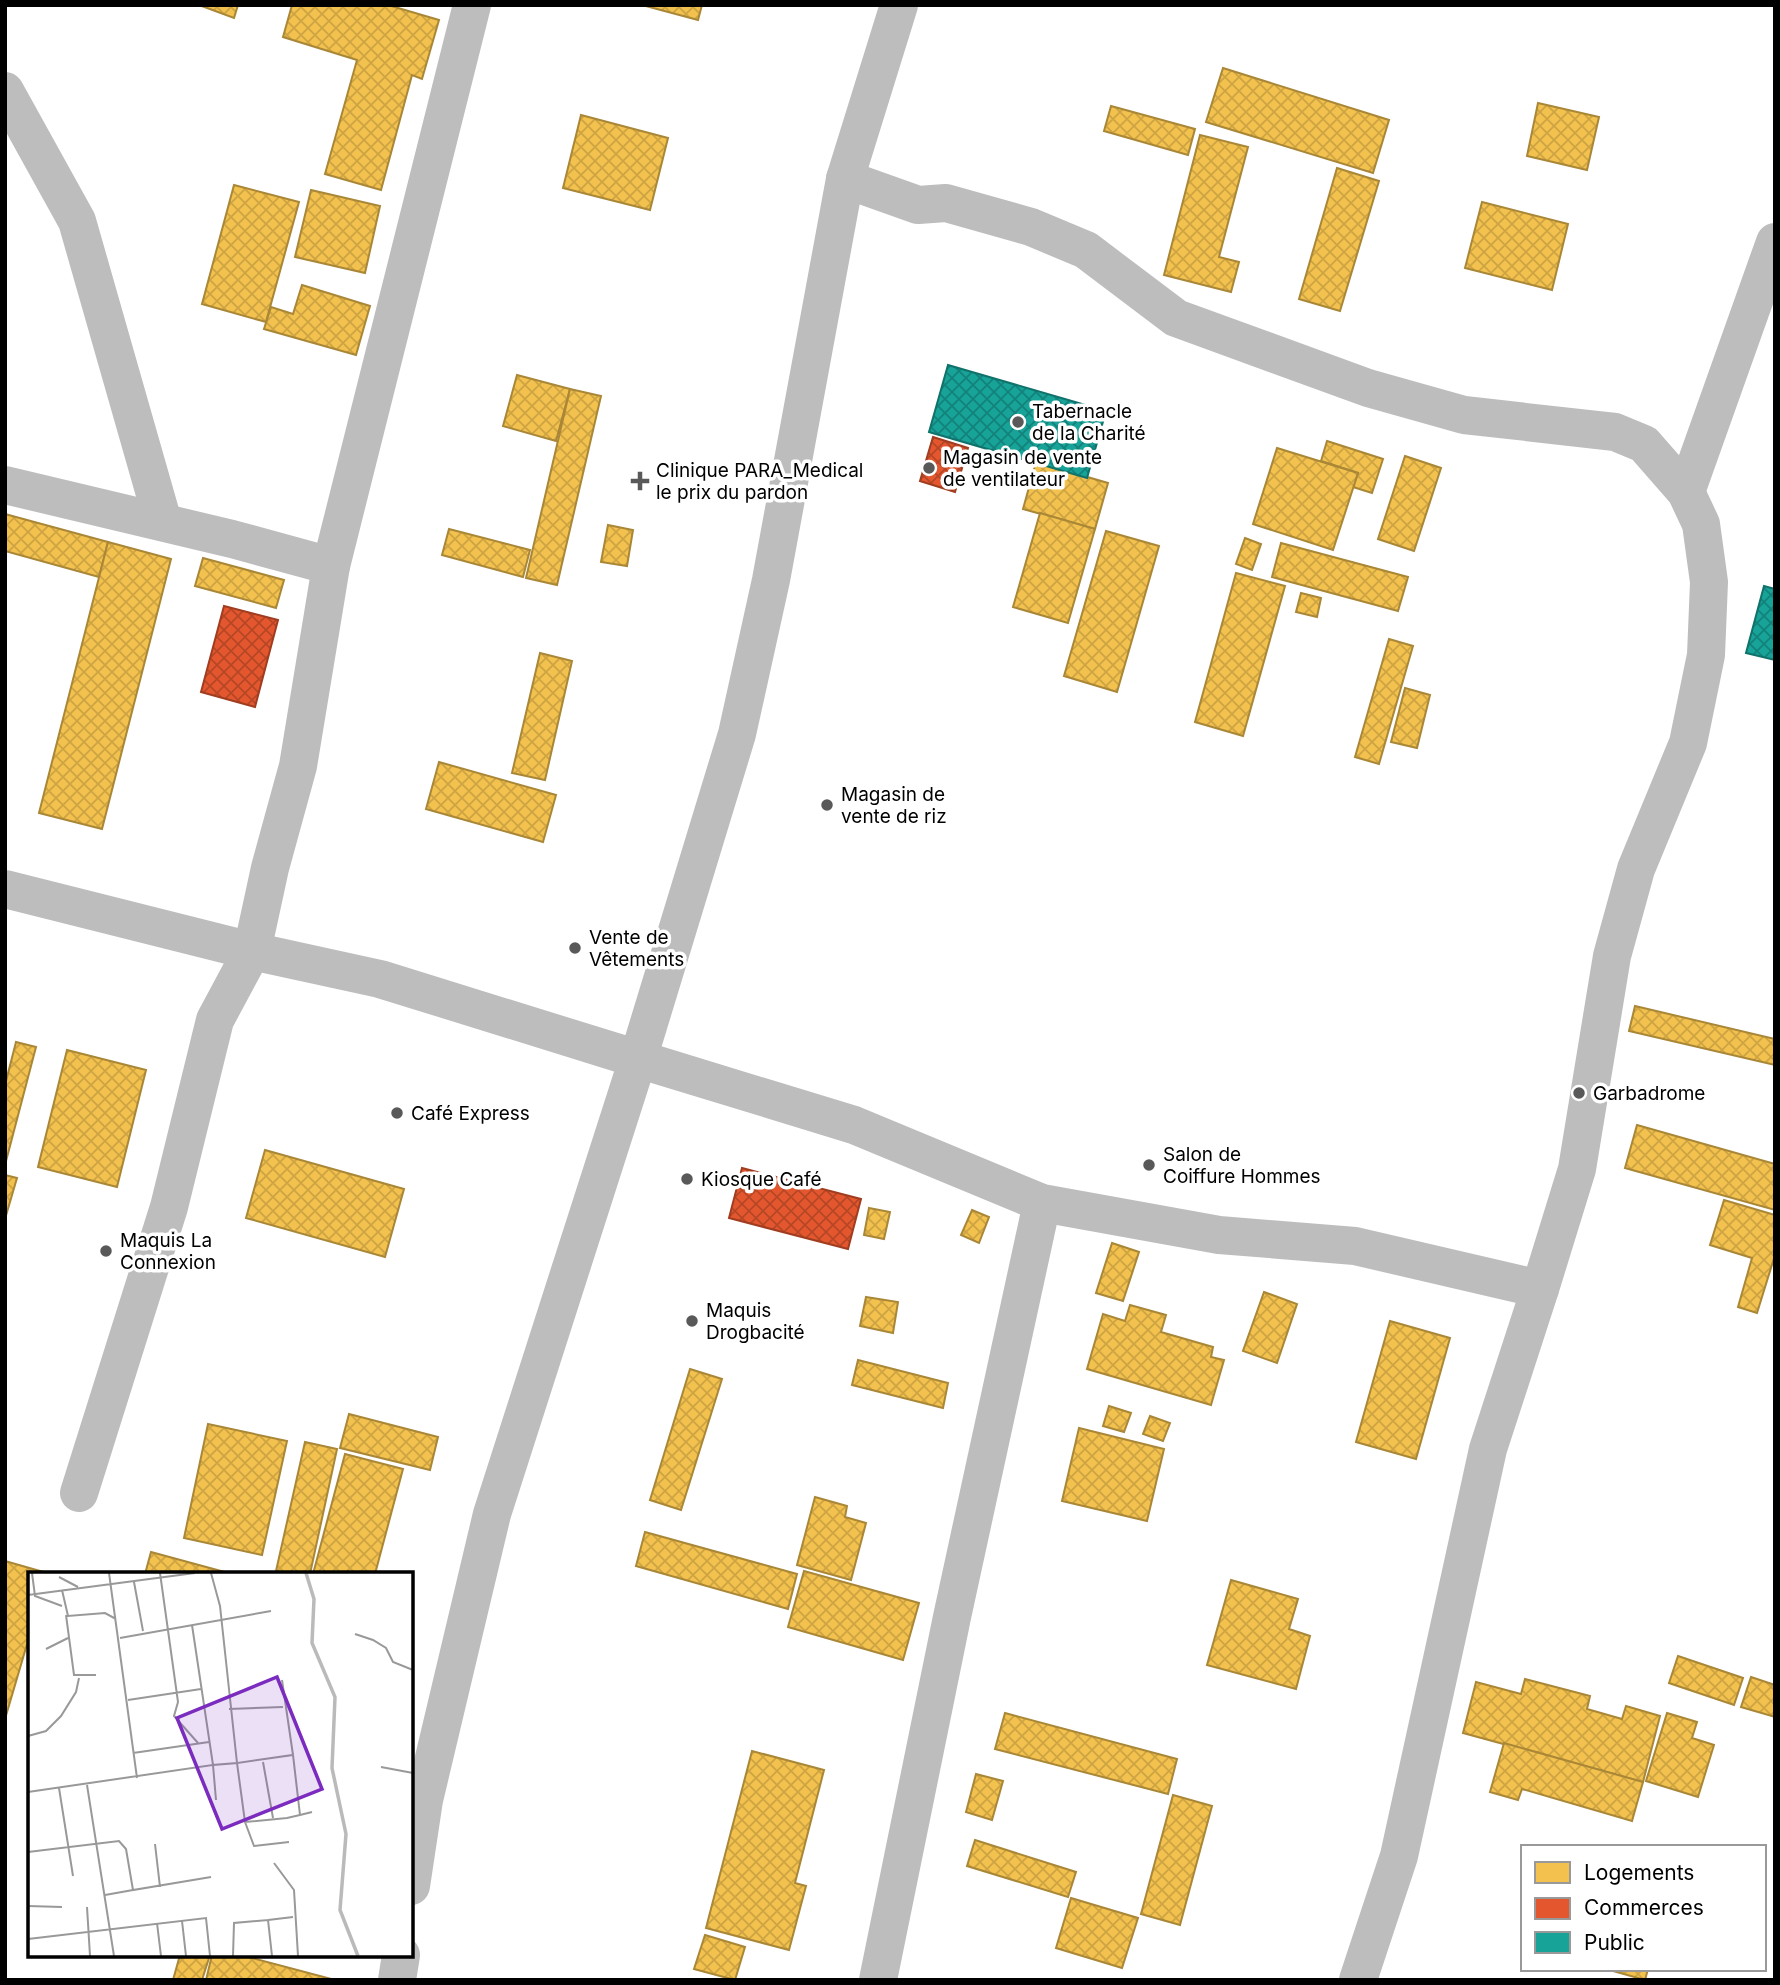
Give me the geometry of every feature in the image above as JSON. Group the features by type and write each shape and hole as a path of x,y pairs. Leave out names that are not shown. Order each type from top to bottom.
{"street":[{"path":"79,1493 169,1207 215,1020 252,951 270,868 298,766 331,566 472,5"},
{"path":"413,1873 424,1800 492,1514 638,1059 737,734 771,580 845,179 899,5"},
{"path":"5,92 77,220 163,522"},
{"path":"845,179 918,205 946,203 1031,227 1086,250 1176,318 1368,388 1464,415 1615,432 1644,444 1686,492 1701,524 1709,582 1706,655 1688,743 1636,869 1612,956 1577,1169 1488,1449 1399,1856 1358,1980"},
{"path":"1686,492 1775,242"},
{"path":"5,485 163,522 331,566"},
{"path":"5,889 252,951 380,978 854,1125 1042,1203 1219,1235 1355,1247 1540,1289"},
{"path":"878,1980 952,1617 1042,1203"},
{"path":"397,1980 401,1957"}],"building: Logements":[{"path":"199,5 238,5 234,18"},
{"path":"292,5 388,5 439,20 422,79 412,75 381,190 325,174 357,60 283,37"},
{"path":"642,5 702,5 698,20"},
{"path":"1223,68 1389,120 1373,173 1206,122"},
{"path":"1538,103 1599,117 1587,170 1527,156"},
{"path":"1111,106 1195,129 1188,155 1104,131"},
{"path":"581,115 668,138 650,210 563,188"},
{"path":"1200,135 1248,147 1219,257 1239,262 1231,292 1164,275"},
{"path":"1337,168 1379,181 1340,311 1299,299"},
{"path":"234,185 299,202 266,322 202,304"},
{"path":"311,190 380,206 365,273 295,257"},
{"path":"1482,202 1568,224 1552,290 1465,268"},
{"path":"302,285 370,306 356,355 264,329 271,307 293,314"},
{"path":"517,375 570,389 556,441 503,426"},
{"path":"570,389 601,396 557,585 526,578"},
{"path":"1327,441 1383,459 1372,493 1353,487 1358,473 1321,461"},
{"path":"1277,448 1358,473 1333,550 1253,524"},
{"path":"1405,456 1441,468 1414,551 1378,539"},
{"path":"1036,462 1108,483 1095,529 1023,509"},
{"path":"1040,513 1095,529 1068,623 1013,607"},
{"path":"5,514 108,542 99,577 5,551"},
{"path":"608,525 633,530 627,566 601,562"},
{"path":"449,529 530,550 523,577 442,555"},
{"path":"1106,531 1159,546 1117,692 1064,676"},
{"path":"1245,538 1261,544 1252,570 1236,564"},
{"path":"108,542 171,559 102,829 39,813"},
{"path":"1281,543 1408,577 1398,611 1272,577"},
{"path":"203,558 284,580 276,608 195,586"},
{"path":"1236,573 1285,586 1243,736 1195,722"},
{"path":"1301,593 1321,598 1317,617 1296,612"},
{"path":"1389,639 1413,646 1379,764 1355,757"},
{"path":"540,653 572,661 545,780 512,773"},
{"path":"1405,688 1430,695 1417,748 1391,742"},
{"path":"439,762 556,795 543,842 426,809"},
{"path":"1635,1006 1775,1039 1775,1065 1629,1031"},
{"path":"16,1042 36,1047 5,1165 5,1085"},
{"path":"67,1050 146,1070 117,1187 38,1167"},
{"path":"1637,1125 1775,1164 1775,1210 1625,1168"},
{"path":"265,1150 404,1189 385,1257 246,1218"},
{"path":"5,1175 17,1178 5,1219"},
{"path":"1724,1200 1775,1215 1775,1255 1757,1313 1738,1307 1752,1258 1710,1245"},
{"path":"869,1208 890,1212 884,1239 864,1235"},
{"path":"972,1210 989,1217 979,1243 961,1235"},
{"path":"1112,1243 1139,1252 1123,1301 1096,1293"},
{"path":"1264,1292 1297,1304 1277,1363 1243,1351"},
{"path":"866,1297 898,1302 893,1333 860,1326"},
{"path":"1130,1305 1166,1315 1161,1332 1213,1347 1211,1357 1224,1360 1211,1405 1087,1369 1103,1314 1125,1321"},
{"path":"1390,1321 1450,1338 1416,1459 1356,1442"},
{"path":"858,1360 948,1383 943,1408 852,1385"},
{"path":"690,1369 722,1379 681,1510 650,1500"},
{"path":"1109,1406 1131,1413 1124,1432 1103,1426"},
{"path":"349,1414 438,1437 430,1470 340,1448"},
{"path":"1150,1416 1170,1423 1163,1441 1143,1434"},
{"path":"208,1424 287,1441 262,1555 184,1538"},
{"path":"1079,1428 1164,1449 1147,1521 1062,1501"},
{"path":"305,1442 337,1449 310,1572 276,1571"},
{"path":"345,1454 403,1469 376,1572 314,1572"},
{"path":"815,1497 847,1506 845,1517 866,1523 851,1580 797,1565"},
{"path":"645,1532 797,1574 788,1609 636,1566"},
{"path":"151,1552 225,1572 146,1572"},
{"path":"5,1561 44,1572 28,1572 28,1641 5,1719"},
{"path":"804,1571 919,1603 903,1660 788,1627"},
{"path":"1231,1580 1298,1599 1289,1629 1310,1636 1296,1689 1207,1665"},
{"path":"1678,1656 1743,1678 1734,1705 1669,1683"},
{"path":"1751,1677 1775,1685 1775,1717 1741,1707"},
{"path":"1525,1679 1590,1696 1587,1709 1622,1719 1626,1706 1660,1716 1643,1782 1463,1733 1476,1682 1521,1694"},
{"path":"1005,1713 1177,1759 1168,1794 995,1749"},
{"path":"1667,1713 1697,1722 1692,1738 1714,1745 1698,1797 1646,1781"},
{"path":"1504,1743 1643,1782 1632,1821 1522,1789 1518,1800 1490,1792"},
{"path":"752,1751 824,1770 795,1883 806,1886 789,1950 706,1928"},
{"path":"976,1774 1003,1781 992,1820 966,1812"},
{"path":"1173,1795 1212,1806 1180,1925 1141,1914"},
{"path":"975,1840 1076,1872 1068,1897 967,1866"},
{"path":"1071,1898 1138,1918 1122,1968 1056,1948"},
{"path":"705,1935 745,1947 735,1980 694,1969"},
{"path":"179,1957 209,1957 202,1980 173,1980"},
{"path":"212,1957 249,1957 335,1980 206,1980"},
{"path":"1613,1971 1647,1971 1645,1980"}],"building: Commerces":[{"path":"933,437 968,448 955,492 920,481"},
{"path":"224,606 278,620 255,707 201,692"},
{"path":"742,1168 861,1199 848,1249 729,1218"}],"building: Public":[{"name":"Tabernacle de la Charité","path":"948,365 1106,411 1087,478 929,432"},
{"path":"1764,586 1775,589 1775,660 1746,653"}],"place":[{"name":"Tabernacle de la Charité","path":"1018,422"},
{"name":"Magasin de vente de ventilateur","path":"929,468"},
{"name":"Clinique PARA_Medical le prix du pardon","path":"640,481"},
{"name":"Magasin de vente de riz","path":"827,805"},
{"name":"Vente de Vêtements","path":"575,948"},
{"name":"Garbadrome","path":"1579,1093"},
{"name":"Café Express","path":"397,1113"},
{"name":"Salon de Coiffure Hommes","path":"1149,1165"},
{"name":"Kiosque Café","path":"687,1179"},
{"name":"Maquis La Connexion","path":"106,1251"},
{"name":"Maquis Drogbacité","path":"692,1321"}]}
